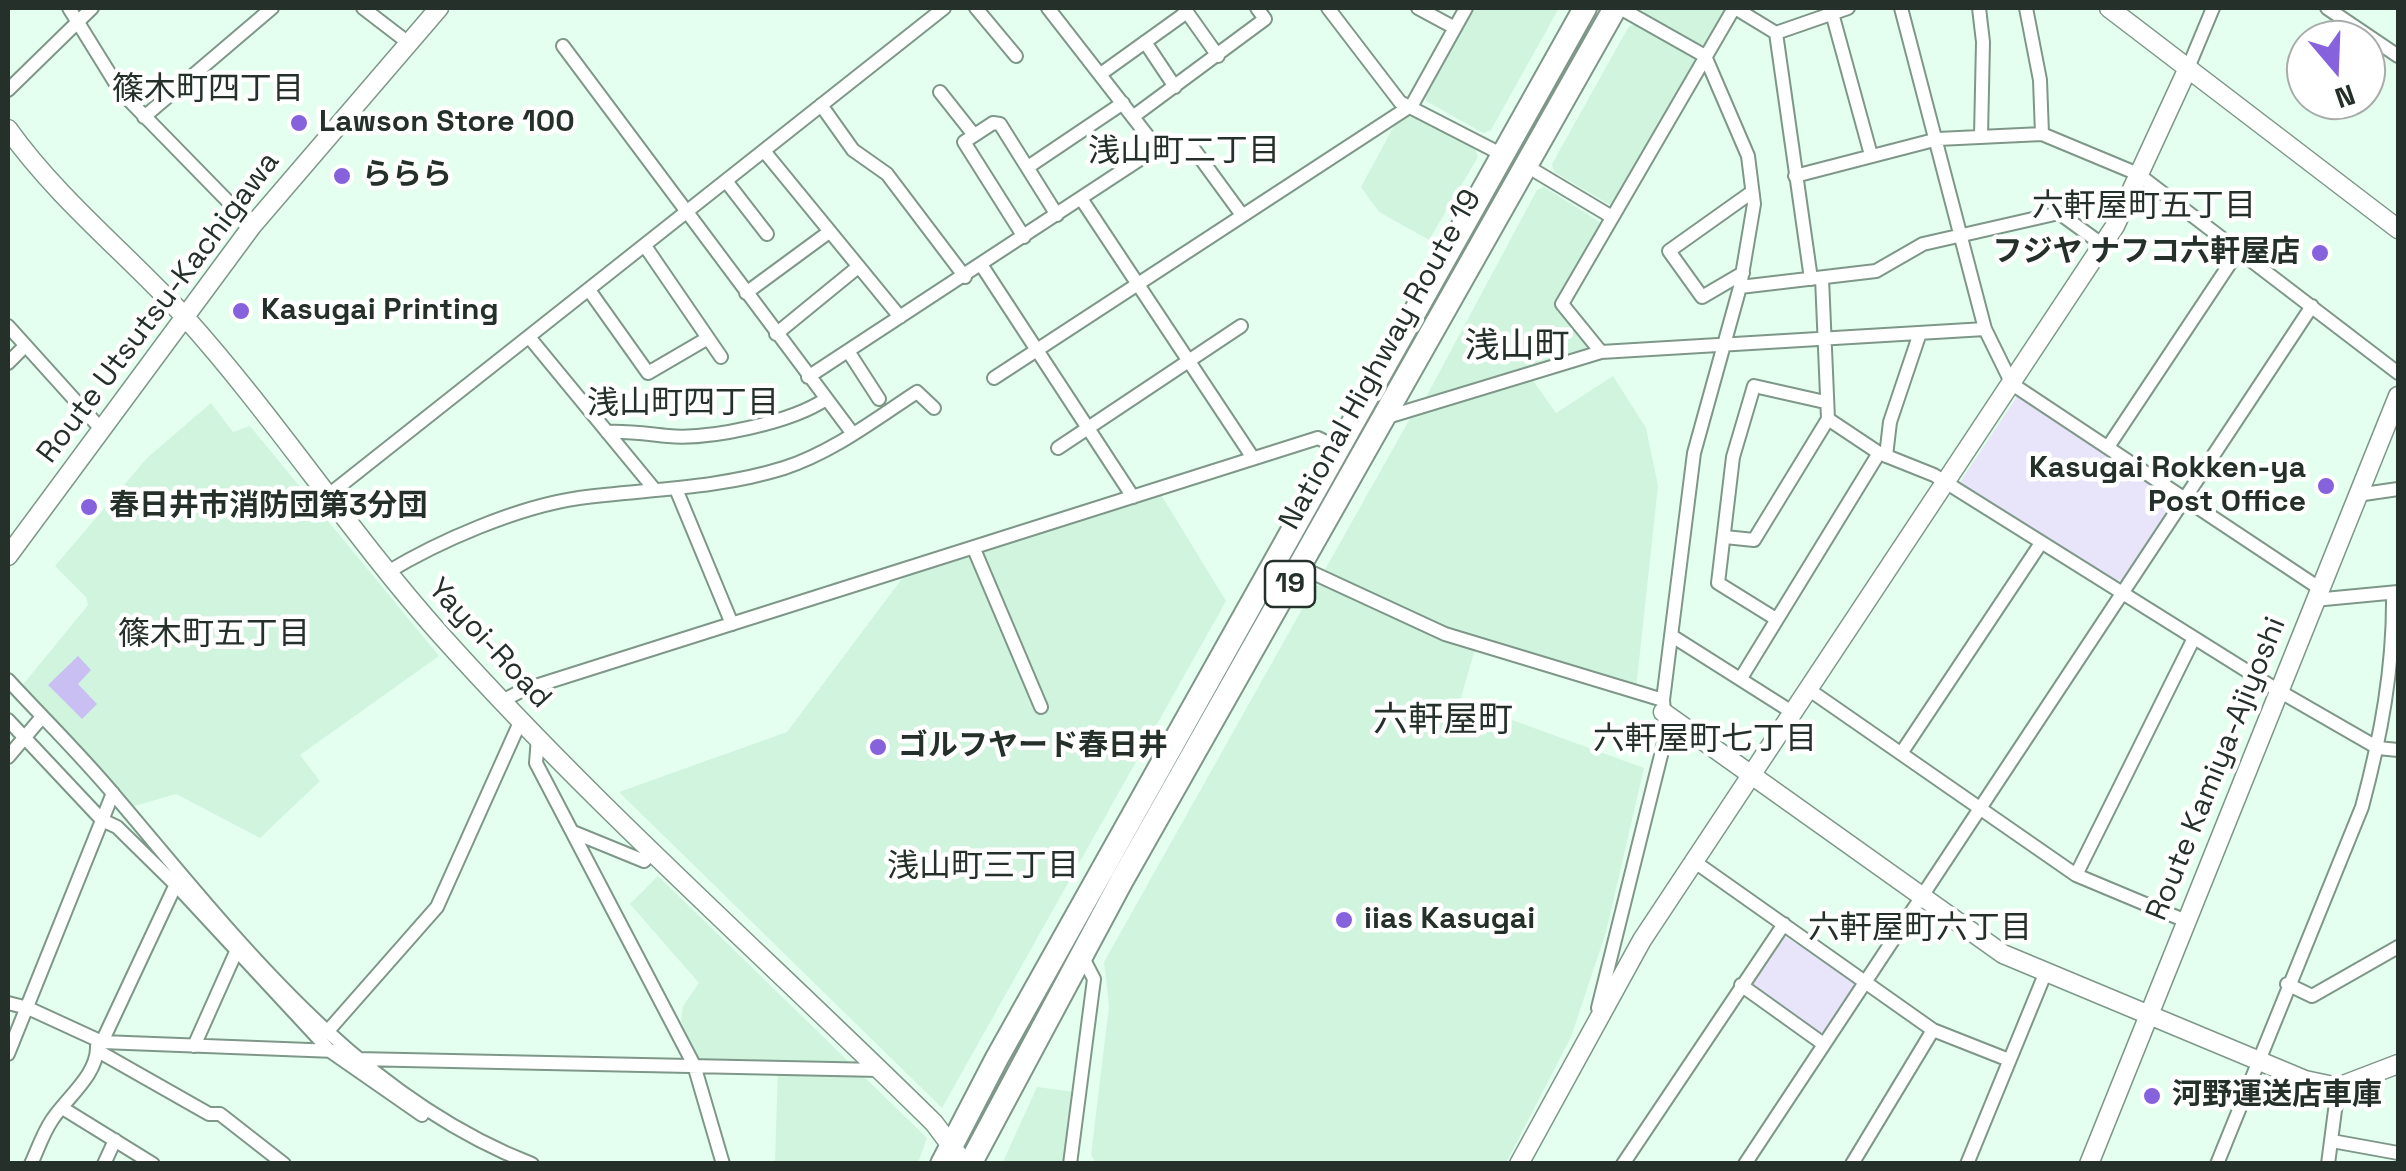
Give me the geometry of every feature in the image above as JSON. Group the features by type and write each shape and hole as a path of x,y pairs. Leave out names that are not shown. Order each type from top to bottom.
{"highway":[{"name":"National Highway Route 19","path":"957,1159 1338,448 1586,8"},
{"name":"National Highway Route 19","path":"957,1159 1082,956 1525,165 1618,8"}],"street":[{"path":"69,8 122,92 252,226"},
{"path":"8,90 92,8"},
{"path":"144,116 272,8"},
{"path":"363,8 406,40"},
{"name":"Route Utsutsu-Kachigawa","path":"8,556 252,226 406,40 439,8"},
{"path":"326,496 944,8"},
{"path":"976,8 1016,56"},
{"path":"1048,8 1157,148"},
{"path":"1134,116 1266,19 1257,8"},
{"path":"1328,8 1400,102 1503,155"},
{"path":"1418,8 1455,28"},
{"path":"994,378 1412,105 1466,8"},
{"path":"1595,1020 1666,735 1663,706 1694,453 1742,280 1752,192 1748,156 1705,56 1618,8"},
{"path":"1601,352 1562,304 1735,8 1776,33"},
{"path":"1776,33 1848,8"},
{"path":"1901,8 1985,329 2012,384 2317,594 2396,592 2394,651 2378,748 2362,807 2217,1164"},
{"path":"1979,8 1983,42 1981,136"},
{"path":"2026,8 2040,80 2042,134"},
{"path":"2110,8 2398,229"},
{"path":"1519,1164 1595,1020 1695,862 2102,245 2213,8"},
{"path":"1102,73 1185,10 1218,56"},
{"path":"2336,10 2398,56"},
{"path":"1832,13 1872,156"},
{"path":"1725,537 1754,540 1828,419 1817,278 1795,176 1776,33"},
{"path":"1145,42 1175,87"},
{"path":"563,46 852,434"},
{"path":"940,92 974,135"},
{"path":"1028,167 1124,103"},
{"path":"821,105 854,150 887,174 965,276"},
{"path":"1024,238 964,142 974,135 994,122 1000,124 1057,215"},
{"name":"Yayoi-Road","path":"8,130 63,197 184,316 386,573 502,701 880,1070 957,1159"},
{"path":"1795,176 1938,139 2042,134 2138,174 2398,372"},
{"path":"808,377 1157,148 1193,148 1242,215"},
{"path":"764,151 900,317"},
{"path":"1525,165 1612,218"},
{"path":"726,181 767,234"},
{"path":"1752,192 1669,251 1702,297 1742,280 1817,278 1876,271 1923,244 2059,213 2102,245"},
{"path":"1082,200 1253,458"},
{"path":"746,293 829,232"},
{"path":"645,246 721,357"},
{"path":"2108,448 2239,250"},
{"path":"982,266 1132,497"},
{"path":"776,334 858,267"},
{"path":"589,290 648,373 708,338"},
{"path":"1745,1164 2312,306"},
{"path":"8,326 101,429"},
{"path":"1058,448 1241,326"},
{"path":"1384,418 1601,352 1985,329"},
{"path":"1742,678 1882,454 1920,333"},
{"path":"528,337 655,490"},
{"path":"8,363 25,346"},
{"path":"848,351 880,399"},
{"path":"1776,618 1718,583 1733,457 1754,386 1825,402"},
{"path":"386,573 438,542 556,504 676,489 781,469 811,458 917,392 934,408"},
{"name":"Route Kamiya-Ajiyoshi","path":"2089,1164 2398,396"},
{"path":"606,432 642,430 671,436 738,429 794,416 826,399"},
{"path":"1828,419 1882,454 1948,483 2279,691 2378,748 2398,750"},
{"path":"502,701 523,690 1318,438 1338,448"},
{"path":"676,489 732,624"},
{"path":"2357,495 2398,489"},
{"path":"1902,752 2042,543"},
{"path":"974,550 1040,708"},
{"path":"1300,567 1445,634 1663,706 1752,775 1924,893 2003,954 2045,974 2304,1080 2338,1087 2398,1064"},
{"path":"1672,636 1792,712"},
{"path":"2076,875 2194,638"},
{"path":"8,680 113,794 178,880 330,1051 436,1124 512,1164"},
{"path":"1808,689 2076,875 2186,921"},
{"path":"8,757 42,717"},
{"path":"8,720 102,820 117,827 178,880"},
{"path":"327,1032 437,907 520,720"},
{"path":"538,737 536,763 694,1065 723,1164"},
{"path":"48,763 67,744"},
{"path":"8,1054 113,794"},
{"path":"573,832 644,861 654,850"},
{"path":"1695,862 1933,1030 2009,1060"},
{"path":"31,1164 54,1117 64,1109 99,1045 178,880"},
{"path":"1623,1164 1784,924"},
{"path":"239,946 352,1055 442,1118 532,1164"},
{"path":"194,1046 239,946"},
{"path":"2288,984 2312,996 2398,948"},
{"path":"1070,1164 1094,979 1082,956"},
{"path":"1967,1164 2045,974"},
{"path":"1741,985 1822,1044"},
{"path":"8,1003 28,1008 99,1045 210,1114 220,1114 284,1164"},
{"path":"1852,1164 1933,1030"},
{"path":"99,1045 880,1070"},
{"path":"2328,1164 2338,1087"},
{"path":"64,1109 153,1164"},
{"path":"104,1164 115,1140"},
{"path":"2332,1141 2398,1153"}],"shaded area":[{"path":"1474,8 1559,8 1491,130 1483,133 1426,101 1425,94"},
{"path":"1598,8 1602,8 976,1124 1026,1027"},
{"path":"1642,8 1725,8 1705,44 1700,45 1644,13"},
{"path":"1637,24 1694,56 1696,61 1616,203 1610,205 1554,172 1552,164 1629,26"},
{"path":"1400,115 1419,117 1475,149 1478,157 1429,240 1379,212 1361,187"},
{"path":"1544,187 1603,224 1559,305 1595,348 1425,399 1537,190"},
{"path":"1613,376 1646,428 1658,486 1636,689 1482,644 1322,575 1412,415 1532,379 1556,413"},
{"path":"2018,395 2172,497 2173,503 2123,580 2116,581 1960,482"},
{"path":"211,403 233,432 250,426 439,656 300,755 320,781 260,838 176,794 131,807 21,687 88,605 86,597 55,566 147,458"},
{"path":"1160,493 1226,601 942,1108 619,792 787,732 907,572"},
{"path":"1327,585 1475,649 1460,701 1644,768 1606,932 1571,1037 1506,1163 1097,1164 1091,1155 1109,1006 1104,962 1315,586"},
{"path":"78,656 91,670 78,684 97,704 82,719 48,685"},
{"path":"658,876 927,1138 918,1163 775,1163 778,1066 699,1061 681,1021 683,1006 699,983 630,904"},
{"path":"1781,934 1852,979 1855,987 1824,1032 1817,1034 1752,987 1750,979"},
{"path":"1037,1087 1075,1092 1066,1163 1002,1164"}],"place":[{"name":"Lawson Store 100","path":"299,123"},
{"name":"ららら","path":"342,176"},
{"name":"フジヤ ナフコ六軒屋店","path":"2320,253"},
{"name":"Kasugai Printing","path":"241,311"},
{"name":"Kasugai Rokken-ya Post Office","path":"2326,486"},
{"name":"春日井市消防団第3分団","path":"89,507"},
{"name":"ゴルフヤード春日井","path":"878,747"},
{"name":"iias Kasugai","path":"1344,920"},
{"name":"河野運送店車庫","path":"2152,1096"}],"district":[{"name":"篠木町四丁目","path":"208,90"},
{"name":"浅山町二丁目","path":"1184,152"},
{"name":"六軒屋町五丁目","path":"2144,207"},
{"name":"浅山町","path":"1517,348"},
{"name":"浅山町四丁目","path":"683,404"},
{"name":"篠木町五丁目","path":"214,635"},
{"name":"六軒屋町","path":"1443,722"},
{"name":"六軒屋町七丁目","path":"1705,740"},
{"name":"浅山町三丁目","path":"983,867"},
{"name":"六軒屋町六丁目","path":"1920,929"}]}
